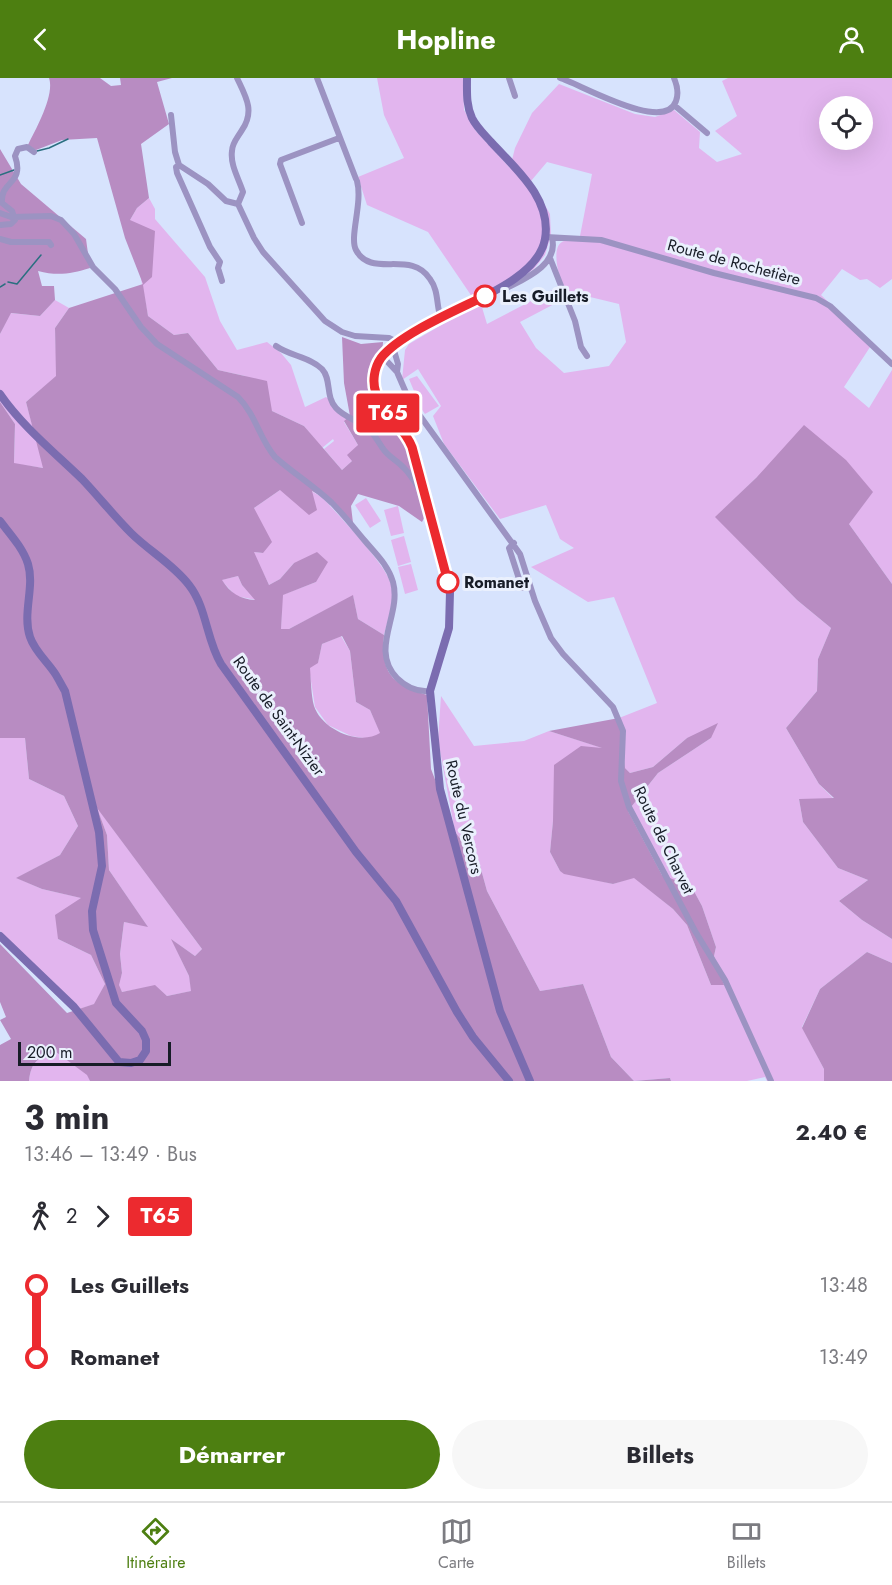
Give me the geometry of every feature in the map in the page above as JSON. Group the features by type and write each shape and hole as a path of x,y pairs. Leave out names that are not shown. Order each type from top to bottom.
{"main road":[{"path":"382,357 395,346 441,319 500,288 534,263 549,238 545,216 534,193 472,118 467,102 467,78"},
{"name":"Route du Vercors","path":"382,357 374,375 375,392 380,404 410,442 450,592 449,628 430,691 441,798 500,1011 530,1081"},
{"name":"Route de Saint-Nizier","path":"0,394 19,417 131,533 175,570 189,585 200,604 212,644 222,664 356,852 396,901 456,1012 509,1081"},
{"path":"0,521 28,564 30,577 27,621 31,639 56,674 64,691 99,832 102,866 92,911 93,930 116,1003 142,1032 146,1040 146,1051 140,1060 131,1063 119,1062 74,1007 0,936"}],"street":[{"path":"237,78 248,99 249,113 248,120 231,151 232,162 243,192 238,204 254,238 263,252 325,321 355,336 389,338 393,340 395,346"},
{"path":"317,78 359,190 359,211 354,235 357,251 363,259 370,262 411,264 422,269 434,285 441,319"},
{"path":"509,78 515,96"},
{"path":"560,78 634,110 656,112 674,105 678,90 674,78"},
{"path":"674,105 707,133"},
{"path":"171,115 175,152 179,165 208,184 226,201 238,204"},
{"path":"302,223 280,164 281,160 339,138"},
{"path":"0,225 11,224 15,220 12,211 2,203 0,194 5,185 16,175 18,168 16,153 22,147 27,147 34,152"},
{"path":"179,165 176,168 177,173 210,247 220,262 218,268 222,281"},
{"path":"0,213 14,217 44,215 61,220 74,234 93,267 115,289 141,327 157,344 238,397 247,406 268,448 275,457 332,503 383,561 395,590 385,644 387,664 404,684 411,688 430,691"},
{"path":"500,288 505,289 519,282 539,269 550,258 554,249 549,238"},
{"name":"Route de Rochetière","path":"549,238 601,240 714,273 816,298 836,311 892,364"},
{"path":"0,239 11,242 50,242 51,245"},
{"path":"550,258 574,321 581,347 587,356"},
{"path":"276,346 286,353 320,367 327,379 329,397 334,406 369,429 378,438 383,449 404,467 427,500"},
{"name":"Route de Charvet","path":"395,346 397,372"},
{"name":"Route de Charvet","path":"382,357 397,372 410,402 514,543 551,638 613,707 619,718 623,731 621,781 629,807 695,931 724,980 771,1081"},
{"path":"514,543 509,548 522,588"}],"shaded area":[{"path":"49,78 100,78 111,86 121,85 120,78 172,78 157,82 169,124 141,144 149,198 137,208 130,220 155,231 152,277 143,285 148,316 174,335 188,333 218,370 267,381 272,411 304,426 342,470 352,461 347,455 358,445 344,421 350,416 344,383 342,337 361,344 383,342 381,353 371,375 370,385 380,408 399,431 432,502 422,522 399,506 358,494 351,506 353,523 337,505 312,491 317,510 309,515 280,490 254,508 272,542 263,553 254,552 269,585 280,579 294,563 317,552 328,562 316,582 283,595 281,629 289,629 353,595 358,619 384,635 384,659 391,675 405,686 427,695 431,769 455,832 479,862 487,891 540,991 583,984 611,1057 634,1081 90,1081 87,1075 56,1052 36,1061 29,1081 0,1081 0,1045 11,1039 0,1020 6,1017 0,1002 0,944 67,1013 94,1004 105,984 91,955 58,939 55,915 81,898 42,889 16,878 60,855 78,826 64,796 29,779 25,738 0,738 0,402 15,424 14,463 43,468 26,402 56,376 55,328 69,308 143,284 125,238 97,138 62,140 36,150 28,145 44,112 50,85","holes":["238,576 242,585 255,600 236,594 222,580","342,636 350,651 356,702 370,710 380,733 372,737 352,736 333,729 318,715 313,702 310,668 318,663 322,644","97,808 202,949 195,956 171,939 189,976 191,991 167,996 155,985 122,992 119,985 122,973 120,954 124,922 148,927 109,870 107,835"]},
{"path":"377,78 463,78 464,110 476,131 510,168 515,148 532,113 559,84 635,114 655,117 674,110 700,132 699,148 717,162 742,154 715,131 737,116 722,81 728,78 892,78 892,279 880,288 867,279 860,280 842,269 821,295 872,344 844,387 869,408 892,370 892,584 849,524 757,477 716,517 797,600 831,628 818,659 817,691 786,728 819,784 834,799 799,799 803,822 838,868 868,880 839,901 862,920 892,939 892,963 867,952 820,989 802,1027 824,1069 824,1081 767,1081 765,1077 747,1081 671,1081 670,1078 634,1081 611,1057 583,984 540,991 487,891 479,862 455,832 438,740 441,696 474,746 524,741 549,731 606,749 553,821 550,852 560,871 613,884 634,877 673,909 687,925 711,985 723,984 714,956 716,947 702,906 689,882 675,881 662,875 628,811 658,773 711,738 687,738 653,767 630,773 625,768 619,718 657,703 614,597 588,602 531,567 574,548 560,539 546,505 500,519 444,444 433,416 441,406 418,369 402,380 405,350 409,344 477,304 428,232 367,205 358,177 404,158 384,115","holes":["547,162 592,174 580,236 577,239 562,242 557,250 556,256 562,285 487,324 481,304 534,269 545,255 551,235 550,214 531,181","586,296 619,304 626,342 609,366 564,373 536,348 520,322 560,301"]},
{"path":"0,149 21,184 86,239 90,268 64,274 38,271 42,286 54,286 55,300 40,316 11,313 0,334"},
{"path":"149,198 155,209 155,219 205,277 220,321 237,350 267,342 291,365 305,407 326,397 350,416 344,422 358,445 352,461 342,470 324,449 334,441 333,439 322,448 304,426 272,411 245,376 218,370 188,333 174,335 148,316 130,220 137,208"},
{"path":"55,300 69,308 55,328 57,376 26,402 44,468 14,464 15,424 0,402 0,334 10,313 40,316"},
{"path":"417,376 439,406 425,414 411,394 414,391 409,379"},
{"path":"804,425 846,460 873,492 849,524 892,584 892,939 862,920 839,901 868,880 838,868 803,822 799,799 834,798 819,784 786,728 817,691 818,659 831,628 797,600 715,517 757,477"},
{"path":"280,490 311,491 322,497 380,564 392,590 391,610 384,635 358,619 353,596 289,629 281,629 282,595 316,582 294,563 280,579 269,585 253,552 263,553 254,508"},
{"path":"366,498 381,521 370,528 355,505"},
{"path":"398,506 404,533 391,536 384,510"},
{"path":"404,536 411,562 398,566 391,540"},
{"path":"411,564 418,590 405,594 398,567"},
{"path":"238,576 242,585 256,600 236,596 221,580"},
{"path":"341,636 350,651 356,702 370,710 381,734 370,739 351,736 328,725 315,707 309,668 318,662 322,644"},
{"path":"619,718 625,768 630,773 653,767 687,738 718,723 711,738 658,773 628,811 662,875 689,882 702,906 716,947 714,956 724,985 711,985 687,925 673,909 634,878 613,884 564,874 550,852 554,765 581,746 602,748 549,731"},
{"path":"0,738 25,738 29,779 64,796 78,826 60,855 17,878 42,889 82,898 58,939 91,955 105,984 95,1004 80,1009 0,931"},
{"path":"96,806 202,949 195,956 172,940 189,976 192,991 167,996 155,986 122,992 118,985 122,973 120,954 124,922 147,926 109,870 107,835"},
{"path":"867,952 892,963 892,1081 824,1081 824,1069 802,1028 820,989"},
{"path":"56,1052 88,1075 90,1081 29,1081 36,1061"},
{"path":"670,1078 671,1081 634,1081"}],"waterway":[{"path":"37,151 68,139"},
{"path":"0,175 14,170"},
{"path":"8,282 17,284 41,255"},
{"path":"0,287 5,284"}],"bus line":[{"name":"T65","path":"448,582 412,447 405,433 380,404 375,392 375,370 382,357 403,340 485,296"}],"place":[{"name":"Les Guillets","path":"485,296"},
{"name":"Romanet","path":"448,582"}]}
